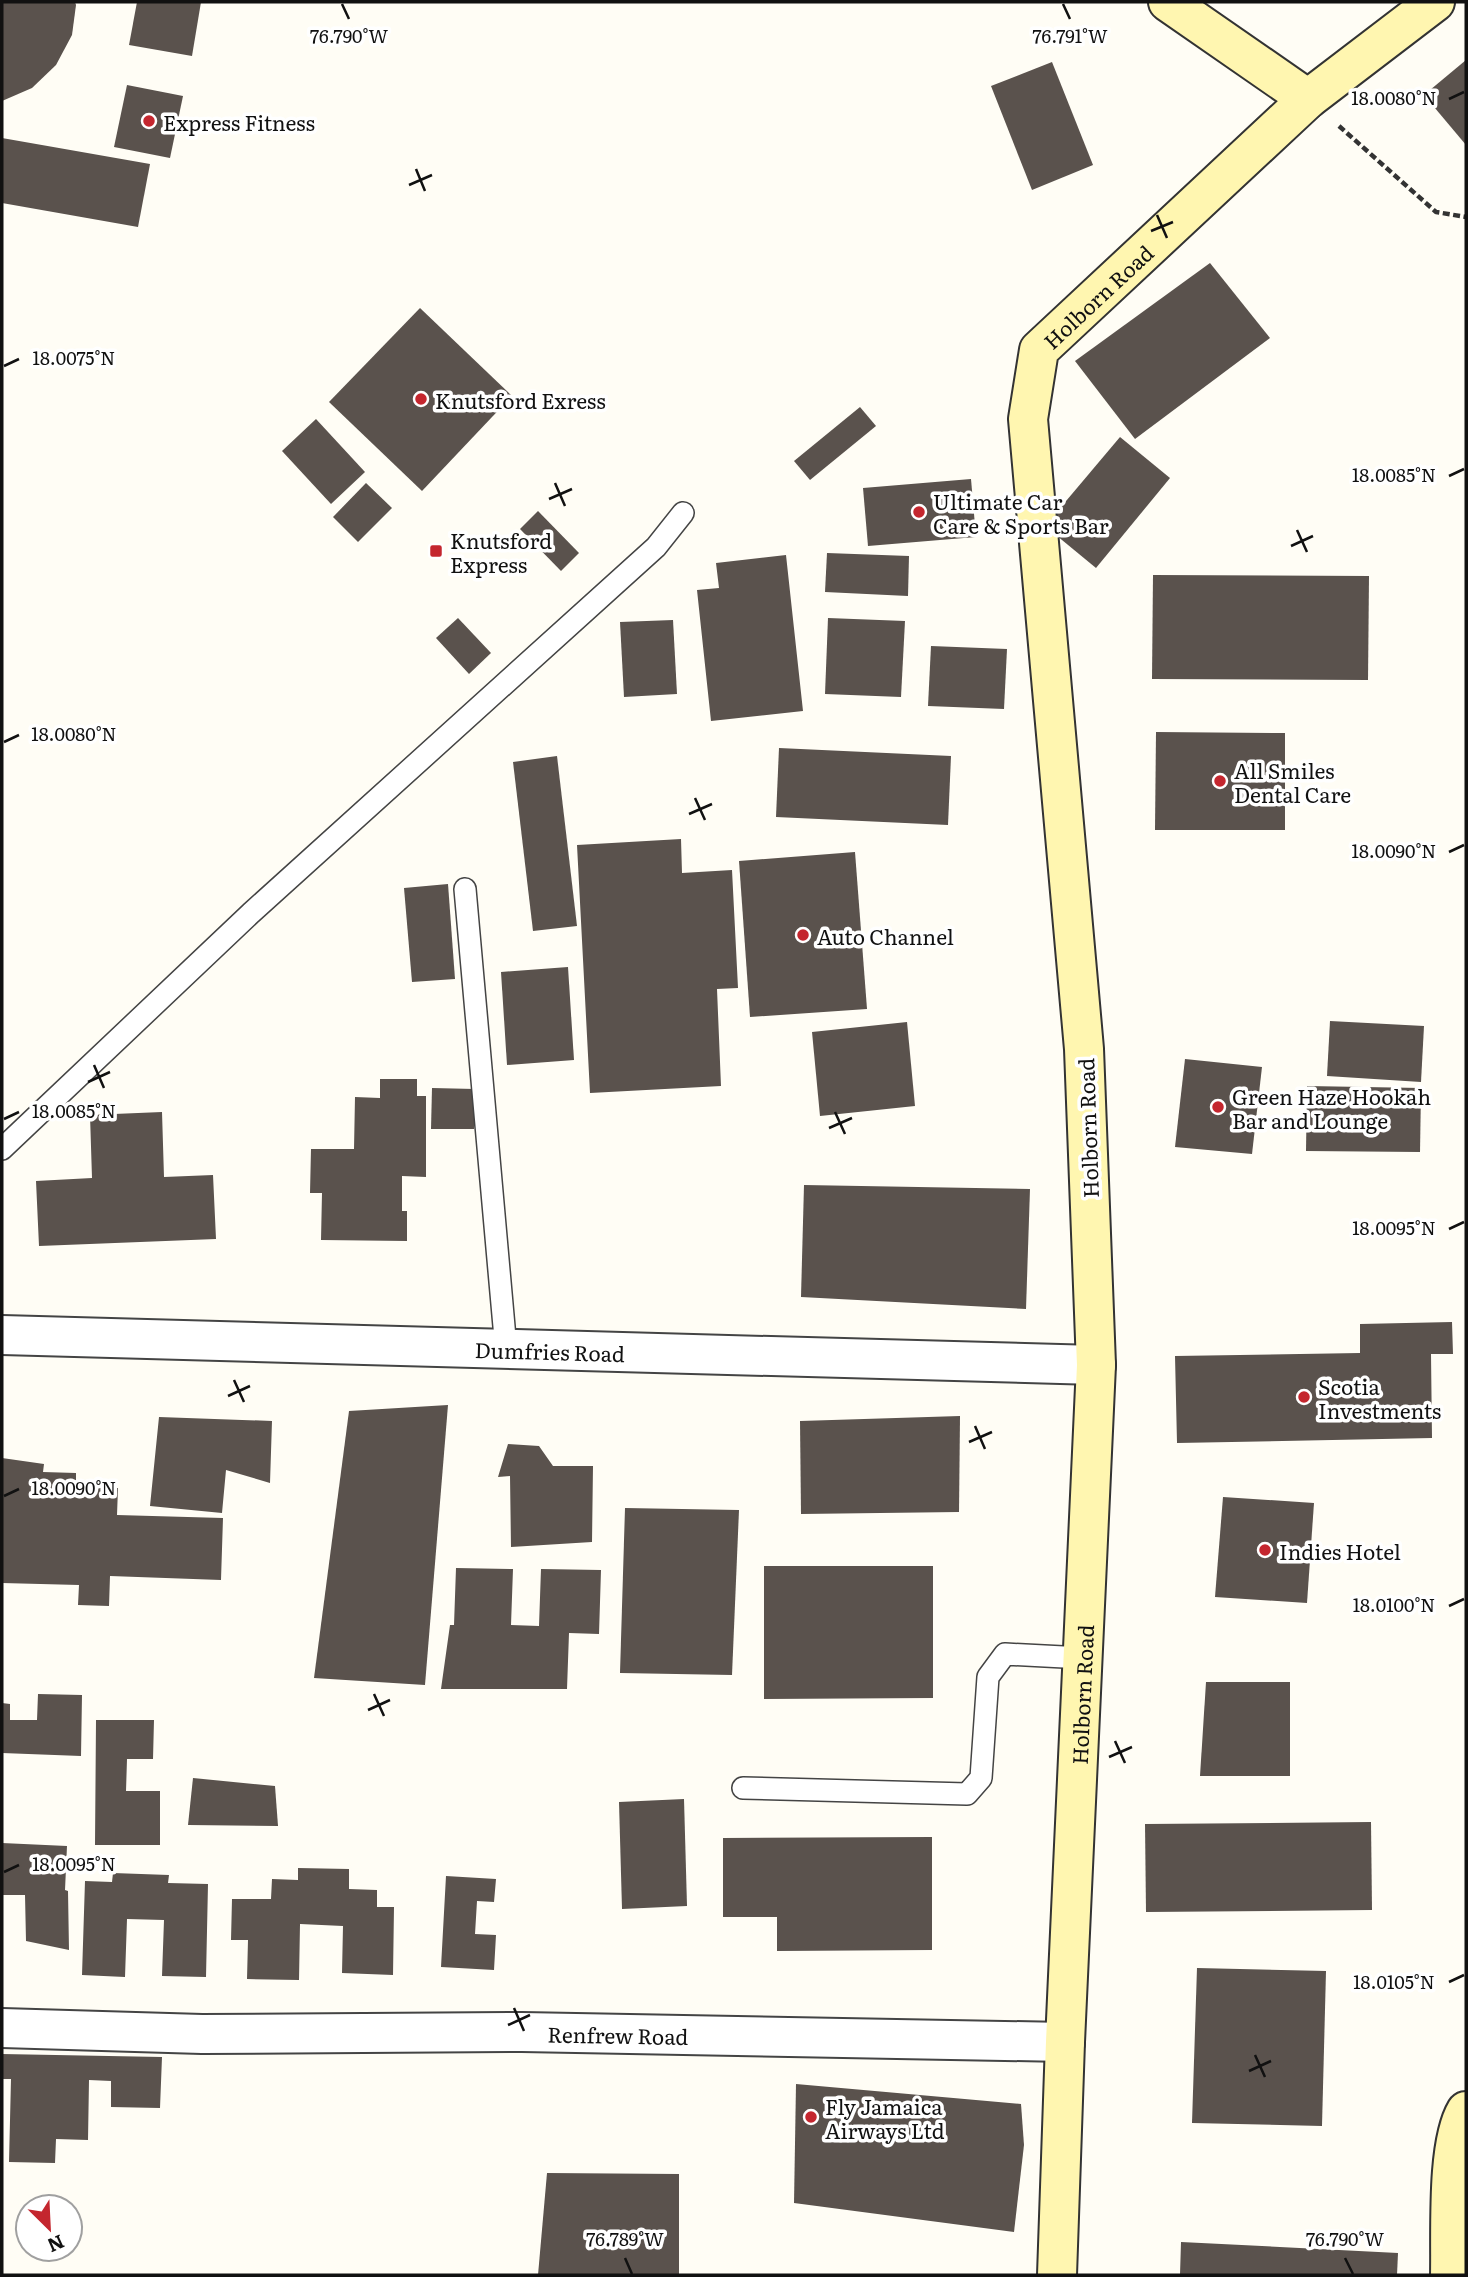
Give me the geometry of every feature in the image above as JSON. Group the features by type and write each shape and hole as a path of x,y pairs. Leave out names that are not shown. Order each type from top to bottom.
{"street":[{"path":"1168,2 1308,99"},
{"name":"Holborn Road","path":"1058,2275 1065,2042 1096,1365 1084,1049 1028,419 1039,351 1308,99 1435,2"},
{"name":"Dumfries Road","path":"2,1335 1096,1365"},
{"name":"Renfrew Road","path":"2,2028 202,2034 522,2032 1065,2042"},
{"path":"1450,2275 1454,2156 1466,2111"}],"lane":[{"path":"2,1149 251,912 656,547 683,513"},
{"path":"465,889 506,1349"},
{"path":"743,1788 967,1794 981,1778 988,1677 1005,1654 1083,1658"}],"path":[{"path":"1308,99 1436,212 1466,218"}],"building":[{"path":"2,2 75,2 76,5 72,35 56,65 32,88 2,101"},
{"path":"137,2 201,2 192,56 129,45"},
{"path":"1466,60 1466,145 1424,95"},
{"path":"1052,62 1093,165 1032,190 991,86"},
{"name":"Express Fitness","path":"127,85 183,96 170,158 114,147"},
{"path":"2,138 150,164 138,227 2,203"},
{"path":"1210,263 1270,338 1135,439 1075,361"},
{"name":"Knutsford Exress","path":"420,308 512,396 422,491 329,402"},
{"path":"860,407 876,426 810,480 794,461"},
{"path":"316,419 365,472 331,504 282,451"},
{"path":"1120,437 1170,478 1096,568 1045,526"},
{"name":"Ultimate Car Care & Sports Bar","path":"971,479 976,537 868,546 863,488"},
{"path":"366,483 392,508 358,542 333,517"},
{"path":"538,511 579,553 561,571 520,529"},
{"path":"827,553 909,556 908,596 825,592"},
{"path":"786,555 803,711 711,721 697,590 719,588 716,563"},
{"path":"1153,575 1369,576 1368,680 1152,679"},
{"path":"458,618 491,653 469,674 436,638"},
{"path":"828,618 905,621 901,697 825,694"},
{"path":"673,620 677,694 624,697 620,622"},
{"path":"931,646 1007,649 1004,709 928,706"},
{"name":"All Smiles Dental Care","path":"1156,732 1285,733 1285,830 1155,830"},
{"path":"779,748 951,756 948,825 776,817"},
{"path":"557,756 577,926 533,931 513,762"},
{"path":"681,839 682,873 732,870 738,988 717,989 721,1086 590,1093 577,845"},
{"name":"Auto Channel","path":"855,852 867,1009 750,1017 739,861"},
{"path":"448,884 455,979 412,982 404,888"},
{"path":"568,967 574,1060 507,1065 501,972"},
{"path":"1330,1021 1424,1026 1421,1082 1327,1076"},
{"path":"907,1022 915,1106 820,1116 812,1032"},
{"name":"Green Haze Hookah Bar and Lounge","path":"1185,1059 1262,1067 1252,1154 1175,1147"},
{"path":"380,1079 417,1079 417,1096 426,1096 426,1177 402,1176 402,1211 407,1211 407,1241 321,1240 322,1193 310,1193 311,1149 354,1149 355,1097 380,1098"},
{"path":"1307,1086 1421,1088 1420,1152 1306,1151"},
{"path":"432,1088 475,1089 474,1129 431,1129"},
{"path":"162,1112 164,1177 213,1175 216,1239 39,1246 36,1181 92,1178 90,1115"},
{"path":"804,1185 1030,1189 1026,1309 801,1297"},
{"name":"Scotia Investments","path":"1452,1322 1453,1354 1431,1354 1432,1438 1177,1443 1175,1356 1360,1353 1360,1324"},
{"path":"448,1405 425,1685 314,1678 349,1411"},
{"path":"960,1416 959,1512 801,1514 800,1421"},
{"path":"159,1417 272,1421 270,1483 226,1470 222,1513 150,1506"},
{"path":"508,1444 539,1446 553,1466 593,1466 592,1542 511,1547 510,1476 498,1477"},
{"path":"2,1458 44,1464 43,1472 76,1473 76,1487 118,1488 117,1515 223,1518 221,1580 110,1576 109,1606 78,1605 79,1585 2,1583"},
{"name":"Indies Hotel","path":"1223,1497 1314,1503 1307,1603 1215,1597"},
{"path":"625,1508 739,1510 732,1675 620,1673"},
{"path":"764,1566 933,1566 933,1698 764,1699"},
{"path":"456,1568 513,1569 511,1625 539,1626 541,1569 601,1570 599,1634 569,1633 567,1689 441,1689 450,1625 454,1625"},
{"path":"1206,1682 1290,1682 1290,1776 1200,1776"},
{"path":"38,1694 82,1695 81,1756 2,1753 2,1703 10,1704 10,1720 37,1720"},
{"path":"96,1720 154,1720 153,1759 127,1759 126,1791 160,1791 160,1845 95,1845"},
{"path":"193,1778 275,1786 278,1826 188,1825"},
{"path":"684,1799 687,1906 622,1909 619,1802"},
{"path":"1371,1822 1372,1910 1146,1912 1145,1824"},
{"path":"932,1837 932,1950 777,1951 777,1917 723,1917 723,1838"},
{"path":"2,1843 67,1846 65,1890 68,1891 69,1950 26,1941 25,1895 2,1895"},
{"path":"298,1868 349,1869 349,1889 377,1890 377,1907 394,1907 393,1975 342,1973 343,1926 300,1924 299,1980 247,1979 248,1940 231,1940 232,1899 271,1899 272,1879 298,1880"},
{"path":"113,1873 169,1875 168,1883 208,1884 206,1977 162,1976 164,1920 127,1919 125,1977 82,1975 85,1881 112,1882"},
{"path":"446,1876 496,1879 494,1902 477,1901 475,1934 496,1935 494,1970 441,1967"},
{"path":"1197,1968 1326,1971 1322,2126 1192,2123"},
{"path":"2,2054 162,2057 160,2108 111,2107 111,2081 89,2080 88,2140 56,2139 55,2163 9,2162 11,2079 2,2079"},
{"path":"796,2084 1021,2104 1024,2145 1014,2232 794,2203"},
{"path":"547,2173 679,2174 679,2275 538,2275"},
{"path":"1181,2242 1398,2253 1397,2275 1180,2275"}],"place":[{"name":"Express Fitness","path":"149,121"},
{"name":"Knutsford Exress","path":"421,399"},
{"name":"Ultimate Car Care & Sports Bar","path":"919,512"},
{"name":"Knutsford Express","path":"436,551"},
{"name":"All Smiles Dental Care","path":"1220,781"},
{"name":"Auto Channel","path":"803,935"},
{"name":"Green Haze Hookah Bar and Lounge","path":"1218,1107"},
{"name":"Scotia Investments","path":"1304,1397"},
{"name":"Indies Hotel","path":"1265,1550"},
{"name":"Fly Jamaica Airways Ltd","path":"811,2117"}]}
